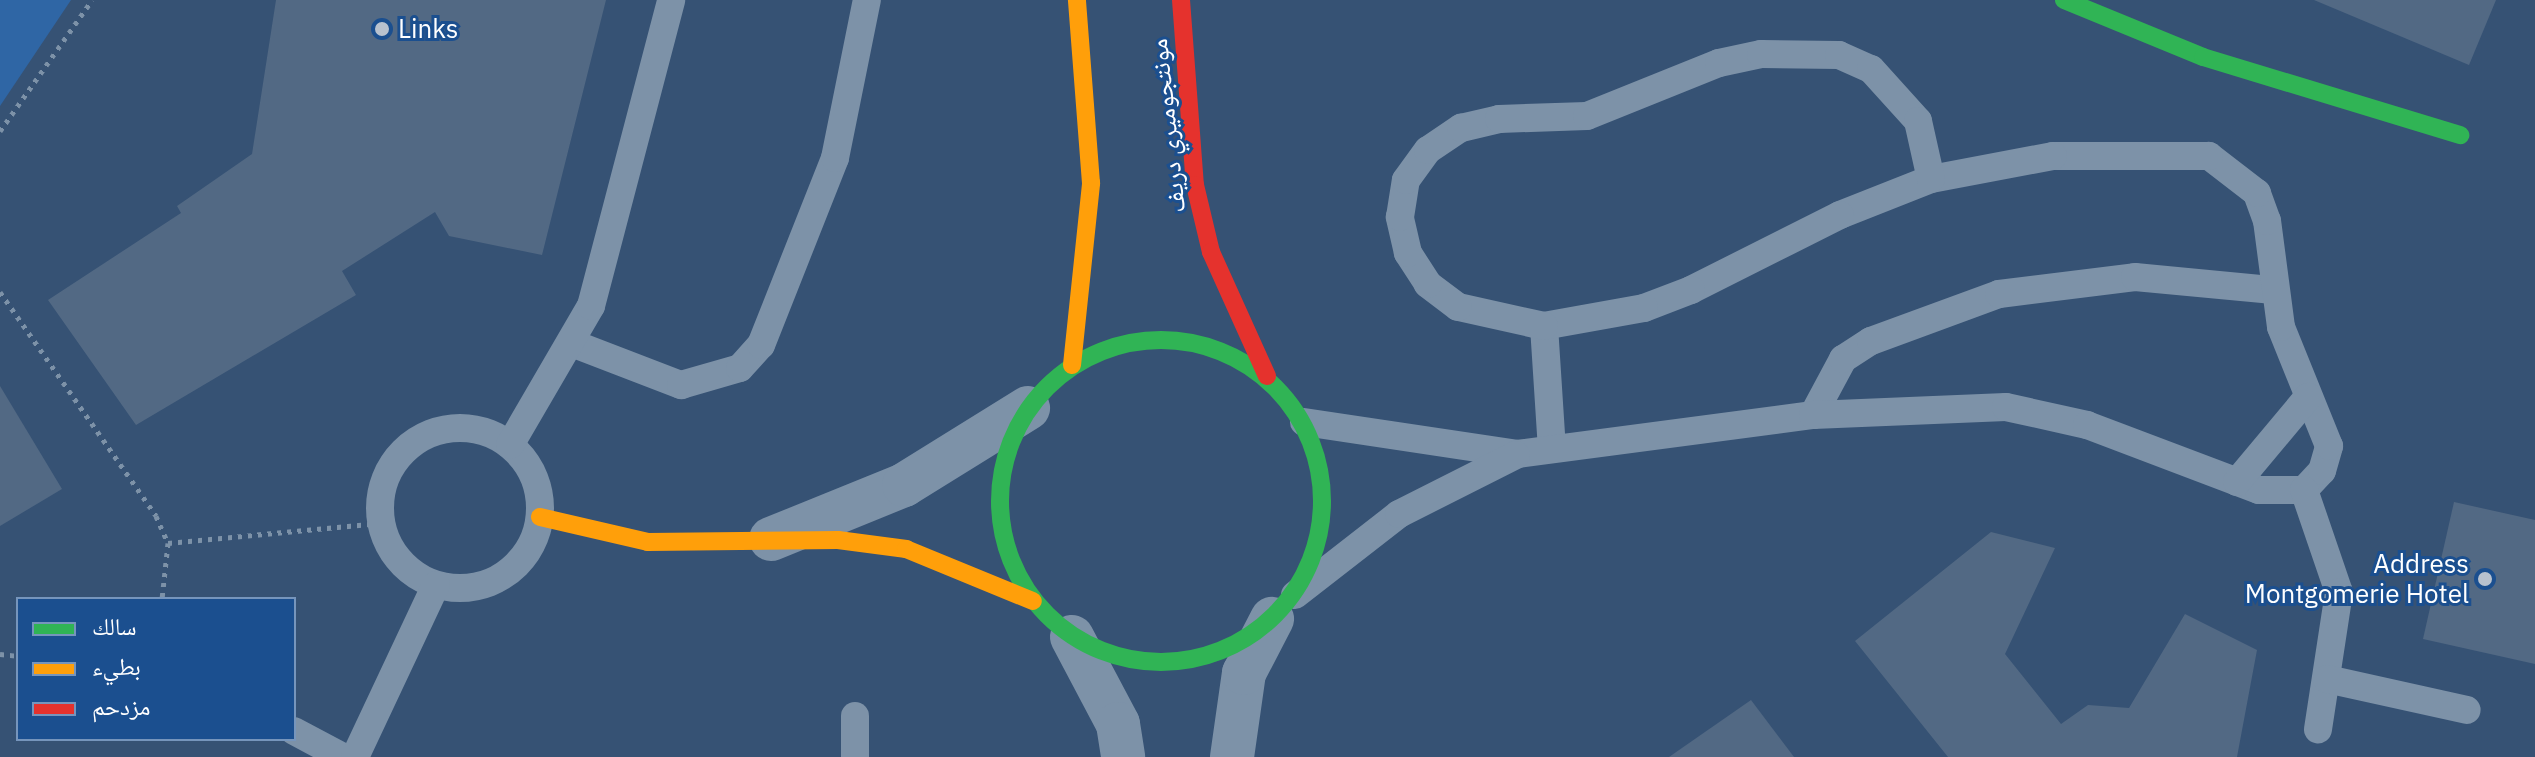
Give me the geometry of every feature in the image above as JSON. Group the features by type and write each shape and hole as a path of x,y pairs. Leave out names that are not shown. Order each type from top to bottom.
{"street":[{"path":"1072,365 1091,183 1077,0"},
{"name":"مونتجوميري دريف","path":"1181,0 1195,185 1211,252 1268,378"},
{"path":"2064,0 2203,57 2460,135"},
{"path":"769,540 904,485 1028,408 1072,365 1120,344 1172,339 1224,351 1268,378 1304,422 1320,465 1324,509 1315,554 1244,673 1232,757"},
{"path":"1028,408 1004,455 998,505 1008,556 1033,601 1072,637 1108,701 1123,757"},
{"path":"540,517 648,542 769,540 906,549 1033,601"},
{"path":"1072,637 1122,658 1175,662 1227,649 1284,607"}],"lane":[{"path":"510,445 574,344 603,267 671,0"},
{"path":"574,344 681,385 740,368 761,345 835,158 867,0"},
{"path":"1931,179 1918,121 1898,91 1839,55 1761,54 1719,63 1587,116 1499,119 1461,128 1428,150 1406,180 1400,217 1408,253 1428,284 1458,307 1544,326 1644,308 1691,290 1851,210 1931,179 2053,156 2209,156 2257,193 2267,221 2273,290 2308,397 2329,446 2322,471 2304,490"},
{"path":"1813,415 1843,359 1871,341 1999,294 2135,277 2273,290"},
{"path":"1544,326 1552,449"},
{"path":"2237,482 2308,397"},
{"path":"1304,422 1517,454 1813,415 2006,407 2047,413 2237,482 2304,490"},
{"path":"464,428 510,445 531,470 540,517 516,567 464,589 436,585 409,572 380,523 390,467 409,445 464,428"},
{"path":"1284,607 1399,514 1517,454"},
{"path":"2304,490 2339,592 2318,729"},
{"path":"355,757 436,585"},
{"path":"2327,679 2467,710"},
{"path":"855,716 855,757"},
{"path":"296,732 343,757"}],"path":[{"path":"0,131 92,0"},
{"path":"0,292 141,491 168,543 162,597"},
{"path":"168,543 380,523"}],"shaded area":[{"path":"0,0 71,0 0,106"}],"building":[{"path":"276,0 606,0 542,255 449,236 435,212 342,271 356,295 136,425 48,300 181,213 177,206 252,154"},
{"path":"2314,0 2496,0 2469,65"},
{"path":"0,386 62,489 0,526"},
{"name":"Address Montgomerie Hotel","path":"2454,502 2535,520 2535,664 2423,639"},
{"path":"1991,532 2055,548 2005,654 2061,724 2088,705 2129,708 2185,614 2257,650 2237,757 1948,757 1855,641"},
{"path":"1751,700 1794,757 1669,757"}],"traffic: fast":[{"path":"2064,0 2203,57 2460,135"},
{"path":"1145,340 1177,340 1208,346 1237,359 1263,376 1286,399 1303,425 1316,454 1322,501 1319,533 1310,563 1295,591 1263,626 1237,643 1208,656 1177,662 1145,662 1114,656 1085,643 1059,626 1036,603 1019,577 1006,548 1000,517 1000,485 1006,454 1019,425 1036,399 1059,376 1085,359 1114,346 1145,340"}],"traffic: slow":[{"path":"1072,365 1091,183 1077,0"},
{"path":"540,517 648,542 838,540 906,549 1033,601"}],"traffic: jam":[{"path":"1181,0 1195,185 1211,252 1267,376"}],"place":[{"name":"Links","path":"382,29"},
{"name":"Address Montgomerie Hotel","path":"2485,579"}]}
